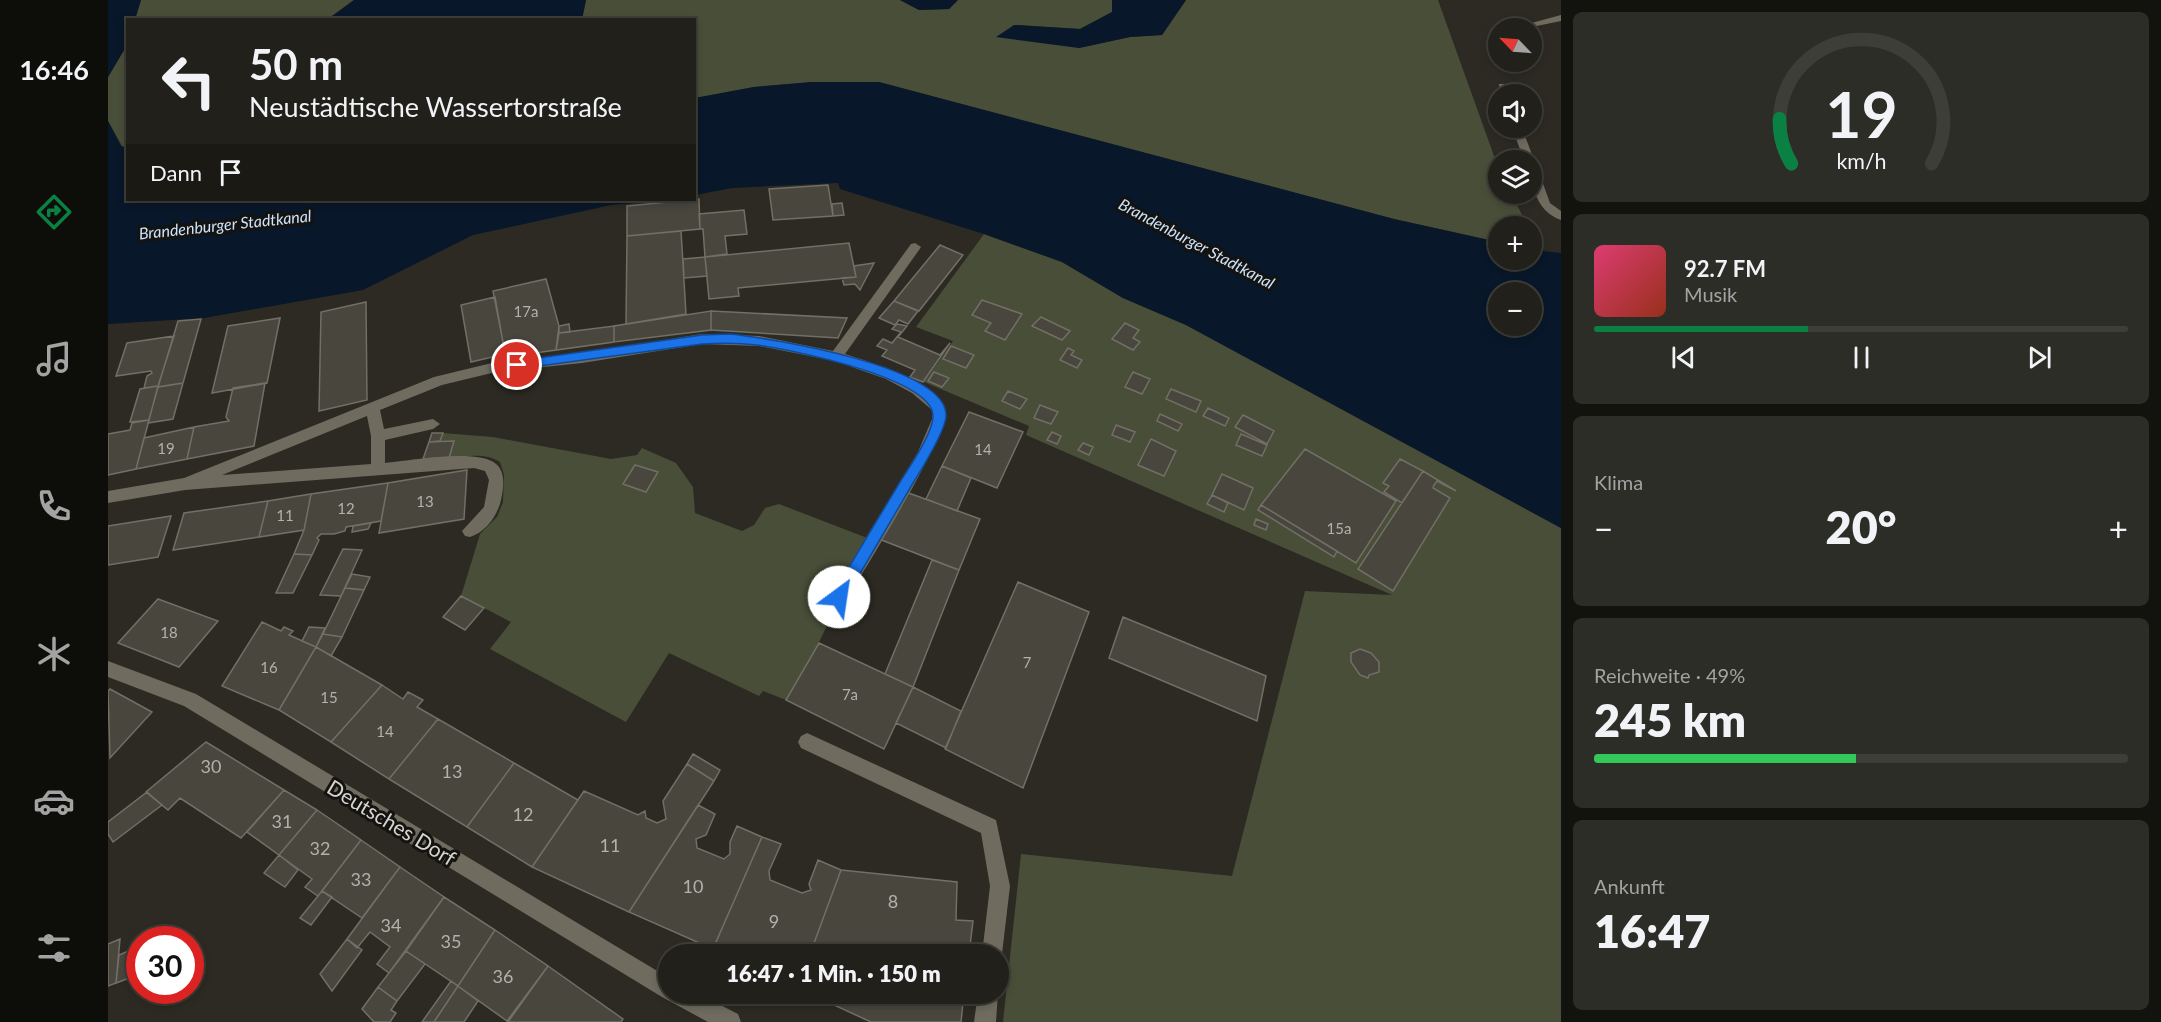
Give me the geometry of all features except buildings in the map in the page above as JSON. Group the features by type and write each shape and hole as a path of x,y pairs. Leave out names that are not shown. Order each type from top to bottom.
{"street":[{"path":"1542,22 1561,18"},
{"path":"1542,196 1545,205 1561,216"},
{"path":"836,356 915,247"},
{"path":"185,484 439,381 496,367 582,358 702,339 759,341 836,356 891,375 917,388 939,409 939,419 924,454 839,597"},
{"path":"373,408 378,436 378,469"},
{"path":"378,436 433,424"},
{"path":"108,497 185,484 474,462 492,469 496,476 493,506 480,526 470,531"},
{"name":"Deutsches Dorf","path":"108,669 190,700 658,983"},
{"path":"807,742 989,827 1000,886 993,944"},
{"path":"696,1004 730,1022"},
{"path":"985,1022 987,1004"}],"green space":[{"path":"141,0 354,0 329,18 136,18"},
{"path":"586,0 900,0 919,10 949,9 958,0 1112,0 1112,12 1080,29 1014,25 1079,48 1130,37 1162,35 1186,0 1438,0 1492,150 1488,150 1488,204 1516,204 1523,216 1488,216 1488,240 1394,219 879,82 812,82 754,87 696,98 696,18 582,18"},
{"path":"126,47 126,148 122,146 108,121 108,77"},
{"path":"984,234 1062,262 1123,298 1186,325 1561,528 1561,1022 1003,1022 1005,1004 1009,1004 1009,966 1021,854 1232,876 1305,591 1392,595 1026,435 1029,426 924,382 953,341 916,327"},
{"path":"443,433 493,437 611,459 637,455 642,448 676,463 693,487 695,513 742,531 754,525 765,508 779,504 870,539 819,642 786,700 763,691 759,696 669,653 626,722 490,649 511,622 461,596 480,534 497,517 503,502 504,475 500,462 488,457 449,458 454,441 440,441"}],"water":[{"path":"108,0 141,0 135,18 126,18 126,47 108,77"},
{"path":"354,0 586,0 582,18 329,18"},
{"path":"900,0 958,0 949,9 919,10"},
{"path":"1112,0 1186,0 1162,35 1130,37 1079,48 996,37 1014,25 1080,29 1112,12"},
{"name":"Brandenburger Stadtkanal","path":"812,82 879,82 1394,219 1488,240 1488,270 1542,270 1542,251 1561,253 1561,528 1186,325 1123,298 1062,262 984,234 840,189 838,183 732,188 696,195 696,98 754,87"},
{"name":"Brandenburger Stadtkanal","path":"108,121 121,146 126,148 126,201 658,201 611,205 473,235 363,290 204,318 108,324"}],"route":[{"path":"517,365 582,358 702,339 730,339 759,341 836,356 891,375 917,388 939,409 939,419 924,454 839,597"}]}
